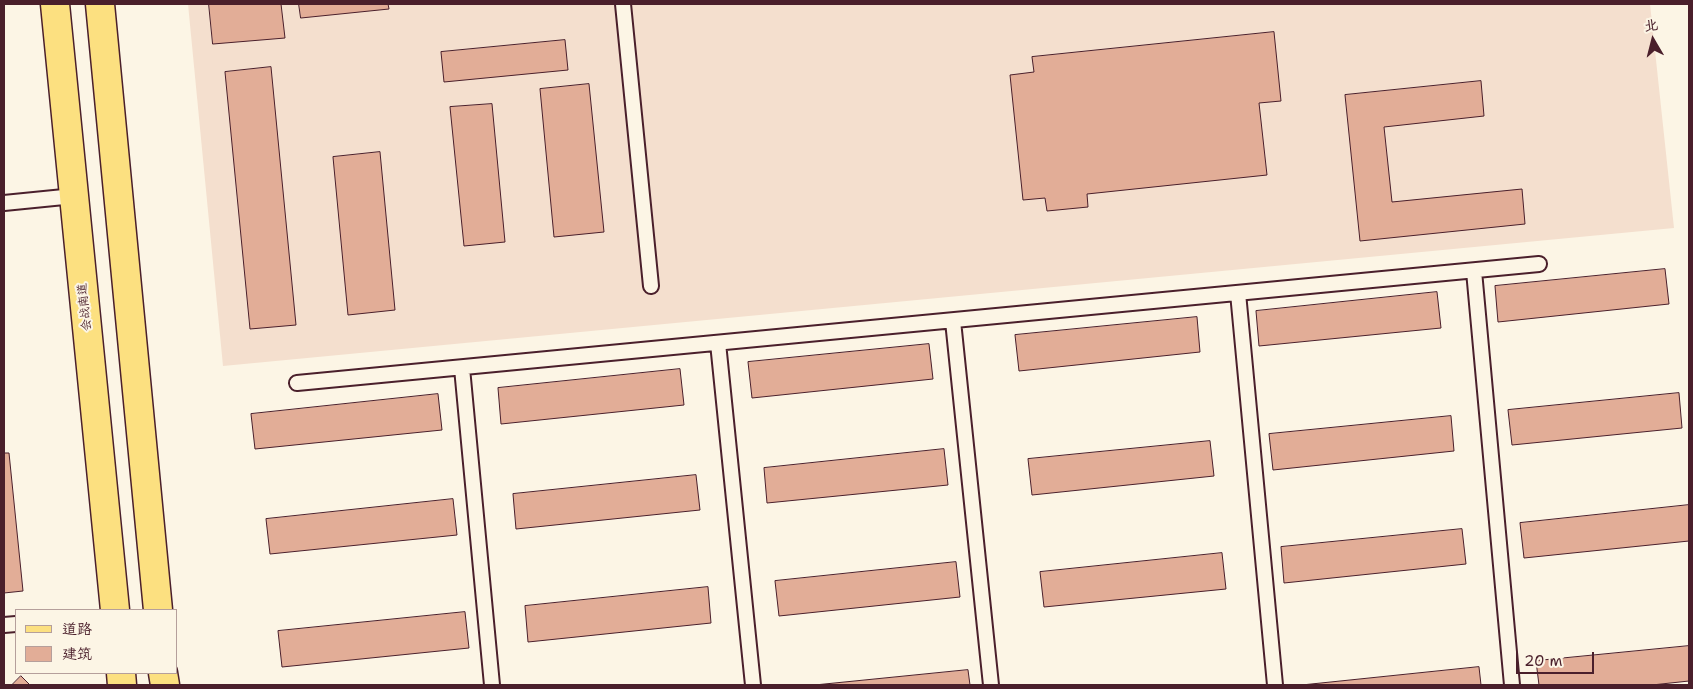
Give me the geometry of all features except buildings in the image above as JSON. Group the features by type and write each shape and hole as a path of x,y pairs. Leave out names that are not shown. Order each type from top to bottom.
{"main road":[{"name":"会战南道","path":"55,4 115,609"},
{"path":"100,4 158,609"}],"lane":[{"path":"623,4 652,286"},
{"path":"4,203 74,196"},
{"path":"297,384 1539,264"},
{"path":"1474,271 1512,685"},
{"path":"1238,293 1275,685"},
{"path":"953,321 991,685"},
{"path":"718,343 753,685"},
{"path":"462,368 492,685"}],"shaded area":[{"path":"188,4 1650,4 1674,228 223,366"}]}
